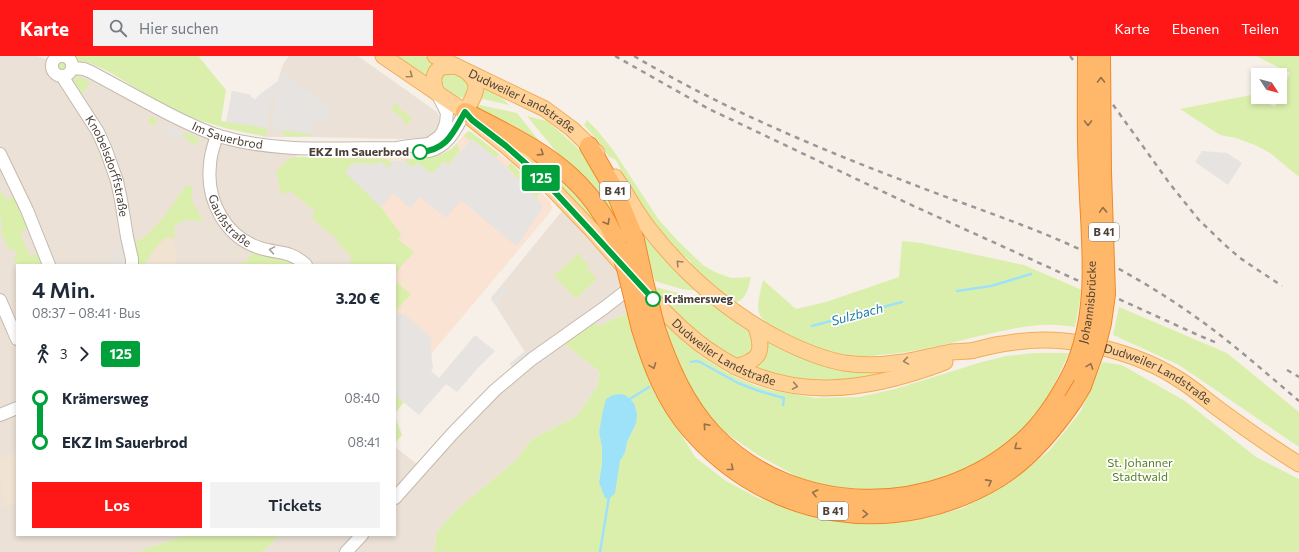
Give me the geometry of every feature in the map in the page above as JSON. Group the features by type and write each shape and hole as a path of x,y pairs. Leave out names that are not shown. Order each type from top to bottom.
{"highway":[{"name":"Johannisbrücke","path":"649,329 664,351 680,387 692,408 713,434 730,450 770,476 792,485 813,493 837,497 879,498 916,494 950,485 971,477 990,466 1022,442 1044,419 1058,399 1073,371 1083,344 1089,321 1092,287 1088,172 1087,56"},
{"name":"Johannisbrücke","path":"649,329 656,374 666,395 689,429 734,471 772,493 791,500 832,511 855,514 880,514 922,509 964,496 1000,476 1021,461 1040,444 1073,401 1082,386 1096,347 1102,323 1106,294 1102,172 1101,56"},
{"name":"B 41","path":"465,112 542,153 567,172 584,189 610,225 649,329"},
{"name":"B 41","path":"589,146 615,191 634,240 645,286 649,329"}],"main road":[{"name":"Dudweiler Landstraße","path":"383,56 465,112 472,120 511,150 541,177 653,299 686,331 712,353 745,372 776,382 798,386 832,388 865,384 901,376 932,367 972,351 1002,344 1026,341 1062,341 1089,345 1136,358 1175,377 1259,439 1299,464"},
{"name":"Dudweiler Landstraße","path":"435,56 545,109 572,129 604,161 648,228 676,261 717,299 756,326 797,348 824,358 846,363 880,365 927,358 953,352 972,351"},
{"path":"437,93 433,86 433,82 439,70 443,67 462,69 475,82 476,87 465,112"},
{"path":"735,367 748,363 758,356 760,345 756,326"}],"street":[{"path":"65,56 71,61 72,68 68,75 62,76 56,74 53,71 52,58 65,56"},
{"name":"Im Sauerbrod","path":"72,68 84,69 91,72 185,122 217,135 248,143 279,147 396,148 429,144 440,136 444,131 446,123 447,113 437,93"},
{"name":"Knobelsdorffstraße","path":"62,76 98,132 110,160 122,200 132,264"},
{"name":"Im Sauerbrod","path":"396,148 409,152 428,152 435,150 450,137 465,112"},
{"name":"Gaußstraße","path":"217,135 210,159 209,177 213,200 220,216 232,231 241,239 261,248 286,253 298,258 305,264"},
{"path":"0,154 27,210 49,264"},
{"path":"396,497 452,434 495,390 532,359 638,282"},
{"path":"0,300 16,337"},
{"path":"0,415 16,408"},
{"path":"346,552 361,536"}],"shaded area":[{"path":"0,56 37,56 63,65 122,97 183,124 215,142 223,144 297,150 295,187 374,264 16,264 16,536 184,536 136,552 0,552"},
{"path":"289,56 358,56 437,112 439,116 439,127 427,138 399,139 266,137 225,128 232,91 251,95 250,96 255,100 278,81 283,64"},
{"path":"281,72 331,108 329,110 329,121 314,121 312,134 272,129 275,93 271,100 267,128 227,122 232,91 251,95 250,96 255,100 278,81"},
{"path":"164,124 184,133 177,141 162,128"},
{"path":"467,132 471,132 511,163 550,201 552,208 396,396 396,311 410,294 396,282 396,272 413,251 398,239 402,235 381,207 345,172 353,157 427,159 438,156 452,148"},
{"path":"472,139 502,163 541,203 541,210 516,246 461,200 446,218 420,197 410,208 393,193 381,207 345,172 353,163 375,165 379,161 389,168 392,164 389,161 405,161 413,168 417,163 432,174 444,161 448,165"},
{"path":"1202,151 1227,153 1242,163 1228,185 1195,162"},
{"path":"562,211 609,258 662,321 633,310 565,344 600,372 597,387 577,416 532,439 515,461 456,510 436,533 435,549 432,552 261,552 278,536 396,536 396,448 418,465 528,357 491,298"},
{"path":"170,237 174,240 177,264 145,264 156,246 165,238"},
{"path":"128,241 127,264 113,264 106,257 120,243"},
{"path":"503,285 508,289 496,305 491,300"},
{"path":"404,314 433,339 430,342 433,368 431,371 439,378 475,335 495,351 457,392 446,384 419,415 396,396 396,315"},
{"path":"524,352 532,359 518,371 509,364"},
{"path":"16,453 16,502 4,507 0,478 0,460"}],"green space":[{"path":"72,56 200,56 199,57 226,90 221,121 267,128 266,136 218,126 183,114 100,68 89,63 76,62"},
{"path":"391,56 424,56 438,63 429,82"},
{"path":"1256,56 1299,56 1299,177 1270,153 1255,145 1236,138 1220,135 1180,109 1251,95 1251,104 1269,104 1275,107 1276,104 1287,104 1287,80 1290,73 1287,72 1287,68 1280,68"},
{"path":"60,61 64,61 66,62 66,70 60,71 57,68 57,64"},
{"path":"452,72 459,75 469,84 468,91 463,97 451,95 442,89 440,80 445,74"},
{"path":"75,77 83,78 90,83 80,97 72,82"},
{"path":"482,85 496,91 509,105 478,98"},
{"path":"396,103 400,106 399,108 412,118 406,126 403,118 391,110"},
{"path":"475,104 517,113 544,147 472,109"},
{"path":"150,116 158,119 153,126 148,123"},
{"path":"527,116 547,121 577,147 595,169 610,193 628,242 625,242 562,159"},
{"path":"587,120 613,150 659,220 703,265 715,272 731,278 751,277 748,289 742,299 734,303 690,266 691,262 686,257 683,258 655,224 621,172 617,162 609,157 599,142 584,125"},
{"path":"284,130 311,134 311,136 283,136"},
{"path":"469,131 499,154 496,158 472,139 470,141 464,135"},
{"path":"185,132 200,139 194,145 182,135"},
{"path":"457,144 460,151 448,165 444,161 432,174 417,163 413,168 405,161 405,159 419,159 439,155 445,153"},
{"path":"514,144 550,167 596,215 610,246"},
{"path":"290,158 386,159 393,164 389,168 375,166 372,164 353,163 346,172 381,207 402,235 398,239 414,252 396,272 396,264 354,264 349,260 352,257 337,243 339,240 333,235 332,236 311,217 315,211 290,191 281,195 276,171"},
{"path":"511,163 541,192 536,198 507,167"},
{"path":"185,186 192,186 192,201 203,221 185,220 175,225 174,240 170,237 166,238 158,244 145,264 136,264 133,244 149,233 168,211"},
{"path":"0,189 6,200 15,196 28,228 20,232 30,256 39,253 44,264 16,264 13,258 17,256 14,249 10,251 0,230 3,228 0,221 2,220 0,216"},
{"path":"646,232 700,290 683,289 655,281 651,268 649,267 640,234"},
{"path":"902,241 921,243 1024,265 1082,290 1075,327 1038,325 1003,331 920,350 863,356 831,352 806,343 769,324 763,320 760,315 758,302 763,280 796,309 826,302 899,277"},
{"path":"260,252 285,258 297,264 238,264 246,261 252,254"},
{"path":"579,253 582,256 581,258 589,264 586,267 597,279 576,299 554,276"},
{"path":"396,282 411,294 396,311"},
{"path":"648,285 689,296 704,295 750,329 754,338 752,354 737,360 729,357 694,330"},
{"path":"1119,307 1227,353 1299,412 1299,447 1179,365 1113,335"},
{"name":"St. Johanner Stadtwald","path":"627,313 636,346 667,411 695,457 726,481 758,498 818,518 878,524 922,519 963,508 1008,484 1049,451 1081,411 1102,362 1122,365 1185,401 1256,457 1299,479 1299,552 432,552 435,549 436,533 456,510 515,461 532,439 577,416 597,387 600,372 565,344 594,323 599,326","holes":["627,396 634,403 636,424 627,442 625,453 620,461 617,473 599,482 602,464 602,448 599,432 601,422"]},
{"path":"662,321 701,356 731,375 770,390 816,398 859,397 895,389 1006,356 1034,353 1069,353 1048,398 1011,441 982,462 953,476 891,492 827,487 805,481 758,455 720,429 699,403 683,375 671,348"},
{"path":"766,338 794,352 917,364 867,380 798,381 752,368"},
{"path":"396,396 404,402 396,412"},
{"path":"396,420 402,435 396,442"},
{"path":"184,536 278,536 261,552 136,552"}],"water":[{"path":"622,394 627,396 634,403 637,414 636,424 627,442 625,453 620,461 615,493 609,499 605,498 599,482 602,464 602,448 599,432 606,399 613,395"}],"waterway":[{"name":"Sulzbach","path":"957,291 991,286 1031,274"},
{"name":"Sulzbach","path":"812,326 902,302"},
{"path":"691,362 700,362 738,383 784,398 783,405"},
{"path":"627,400 649,387"},
{"path":"600,552 609,497"}],"railway":[{"path":"615,56 709,109 907,203 1217,343"},
{"path":"634,56 701,93 770,126 876,170 1043,233 1094,256 1145,284 1196,317 1240,351 1299,401"},
{"path":"1070,56 1076,64"},
{"path":"1078,56 1170,184 1199,220 1240,258 1282,286"},
{"path":"1287,370 1299,377"}],"bus line":[{"name":"125","path":"420,152 435,150 446,142 455,131 465,112 472,120 506,146 541,177 653,299"}],"place":[{"name":"EKZ Im Sauerbrod","path":"420,152"},
{"name":"Krämersweg","path":"653,299"}]}
